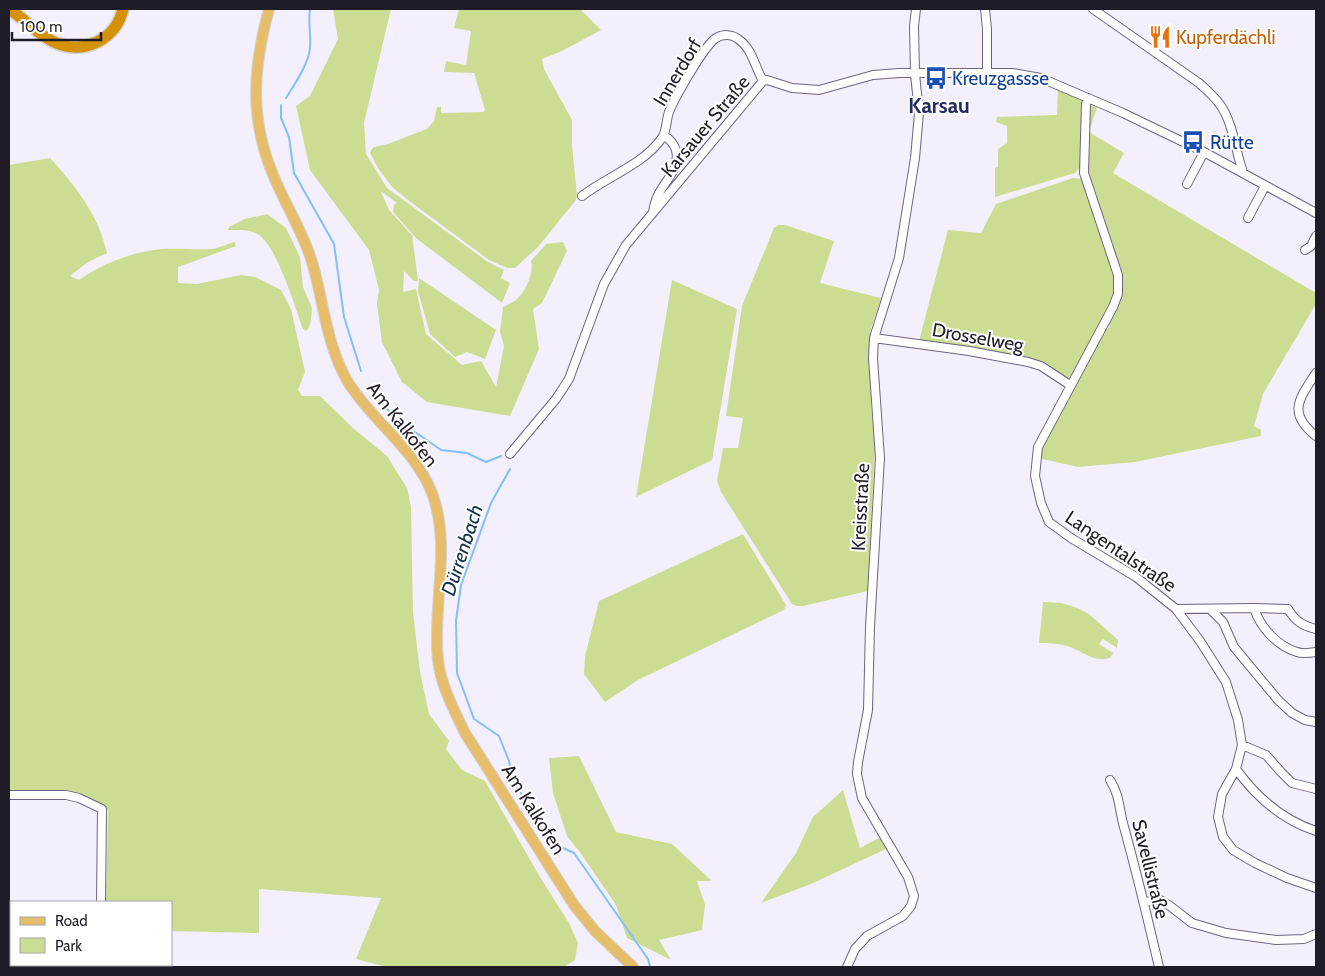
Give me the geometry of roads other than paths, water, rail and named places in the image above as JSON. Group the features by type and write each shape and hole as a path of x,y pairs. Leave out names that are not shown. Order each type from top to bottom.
{"highway":[{"path":"9,9 44,36 57,43 72,47 95,44 112,32 123,9"}],"main road":[{"name":"Am Kalkofen","path":"269,9 259,45 256,69 256,106 261,135 273,175 306,245 320,292 329,338 339,366 358,396 409,455 432,493 437,511 441,547 436,637 438,663 444,687 453,710 471,742 561,887 595,931 633,967"}],"street":[{"name":"Kreisstraße","path":"847,967 855,949 867,936 903,916 911,906 914,896 908,876 862,798 857,774 868,710 870,627 880,458 873,366 874,338 899,258 915,158 919,113 915,74 914,26 916,9"},
{"path":"985,9 988,73"},
{"path":"1093,9 1200,83 1215,98 1225,113 1241,172"},
{"name":"Innerdorf","path":"582,196 646,156 664,136 669,112 687,78 716,38 732,36 739,39 751,54 763,81"},
{"name":"Karsauer Straße","path":"510,454 556,399 569,379 604,284 626,245 763,81 767,80 792,88 818,90 873,75 988,73 1042,78 1124,113 1204,152 1316,213"},
{"name":"Langentalstraße","path":"1088,98 1086,104 1084,173 1118,275 1119,285 1113,307 1038,447 1035,476 1041,503 1049,522 1071,538 1136,578 1176,609 1200,641 1226,682 1238,720 1242,745 1236,769 1222,794 1218,817 1223,836 1233,850 1287,878 1316,888"},
{"name":"Innerdorf","path":"652,215 656,199 673,172 678,160 675,147 664,136"},
{"path":"1187,184 1204,152"},
{"path":"1221,161 1237,153"},
{"path":"1248,218 1265,186"},
{"path":"1305,250 1311,246 1316,236"},
{"name":"Drosselweg","path":"874,338 969,351 1028,362 1041,366 1070,385"},
{"path":"1316,373 1300,396 1298,404 1300,418 1305,427 1316,436"},
{"path":"1254,608 1256,615 1270,634 1283,645 1298,652 1316,652"},
{"path":"1176,609 1288,609 1294,619 1316,629"},
{"path":"1210,609 1223,622 1234,647 1278,700 1292,714 1305,720 1316,722"},
{"path":"1242,745 1266,755 1292,783 1316,790"},
{"path":"1236,769 1251,789 1270,807 1306,828 1316,831"},
{"name":"Savellistraße","path":"1110,780 1117,791 1120,813 1159,967"},
{"path":"9,795 66,795 80,798 102,809 101,901"},
{"path":"1144,902 1160,900 1192,923 1226,933 1276,940 1304,939 1316,934"}],"waterway":[{"name":"Dürrenbach","path":"286,98 301,74 309,54 310,9"},
{"name":"Dürrenbach","path":"281,105 281,118 289,137 294,173 334,244 344,317 361,371"},
{"name":"Dürrenbach","path":"371,387 396,419 441,450 467,453 486,462 501,456"},
{"name":"Dürrenbach","path":"510,469 491,503 461,585 456,621 457,673 474,719 499,736 509,761 513,780 550,842 574,853 648,959 650,967"}],"place":[{"name":"Kupferdächli","path":"1160,37"},
{"name":"Kreuzgassse","path":"936,78"},
{"name":"Rütte","path":"1193,142"}],"district":[{"name":"Karsau","path":"939,106"}]}
